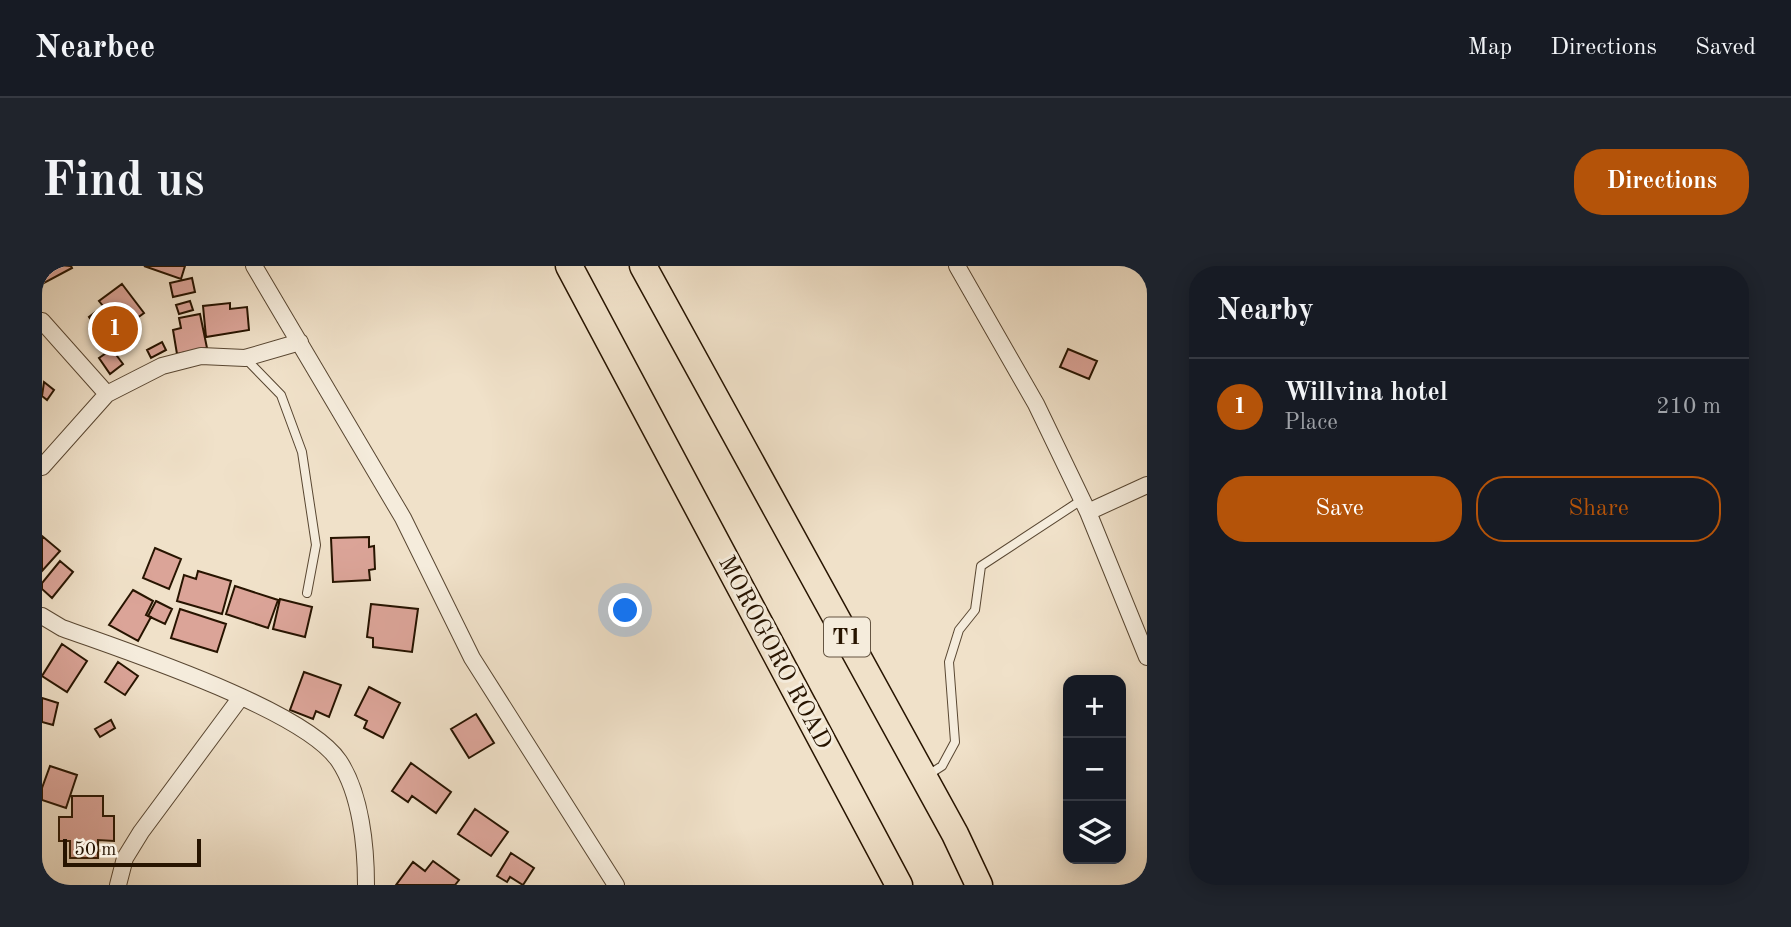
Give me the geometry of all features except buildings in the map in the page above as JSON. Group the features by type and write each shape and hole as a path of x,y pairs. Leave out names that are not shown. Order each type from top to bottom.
{"highway":[{"name":"MOROGORO ROAD","path":"569,266 649,421 899,885"},
{"name":"T1","path":"643,266 924,777 979,885"}],"street":[{"path":"254,266 403,518 472,659 616,885"},
{"path":"957,266 1036,404 1084,506 1147,657"},
{"path":"42,321 107,394"},
{"path":"42,467 107,394 162,366 201,356 245,358 300,342"},
{"path":"1084,506 1147,485"},
{"path":"42,616 62,628 241,697 312,736 339,760 355,796 366,885"},
{"path":"118,885 125,858 141,832 241,697"}],"lane":[{"path":"245,358 281,395 302,453 316,545 307,593"},
{"path":"924,777 942,766 956,742 949,662 959,630 975,610 981,566 1084,506"}],"place":[{"name":"Willvina hotel","path":"115,329"}]}
